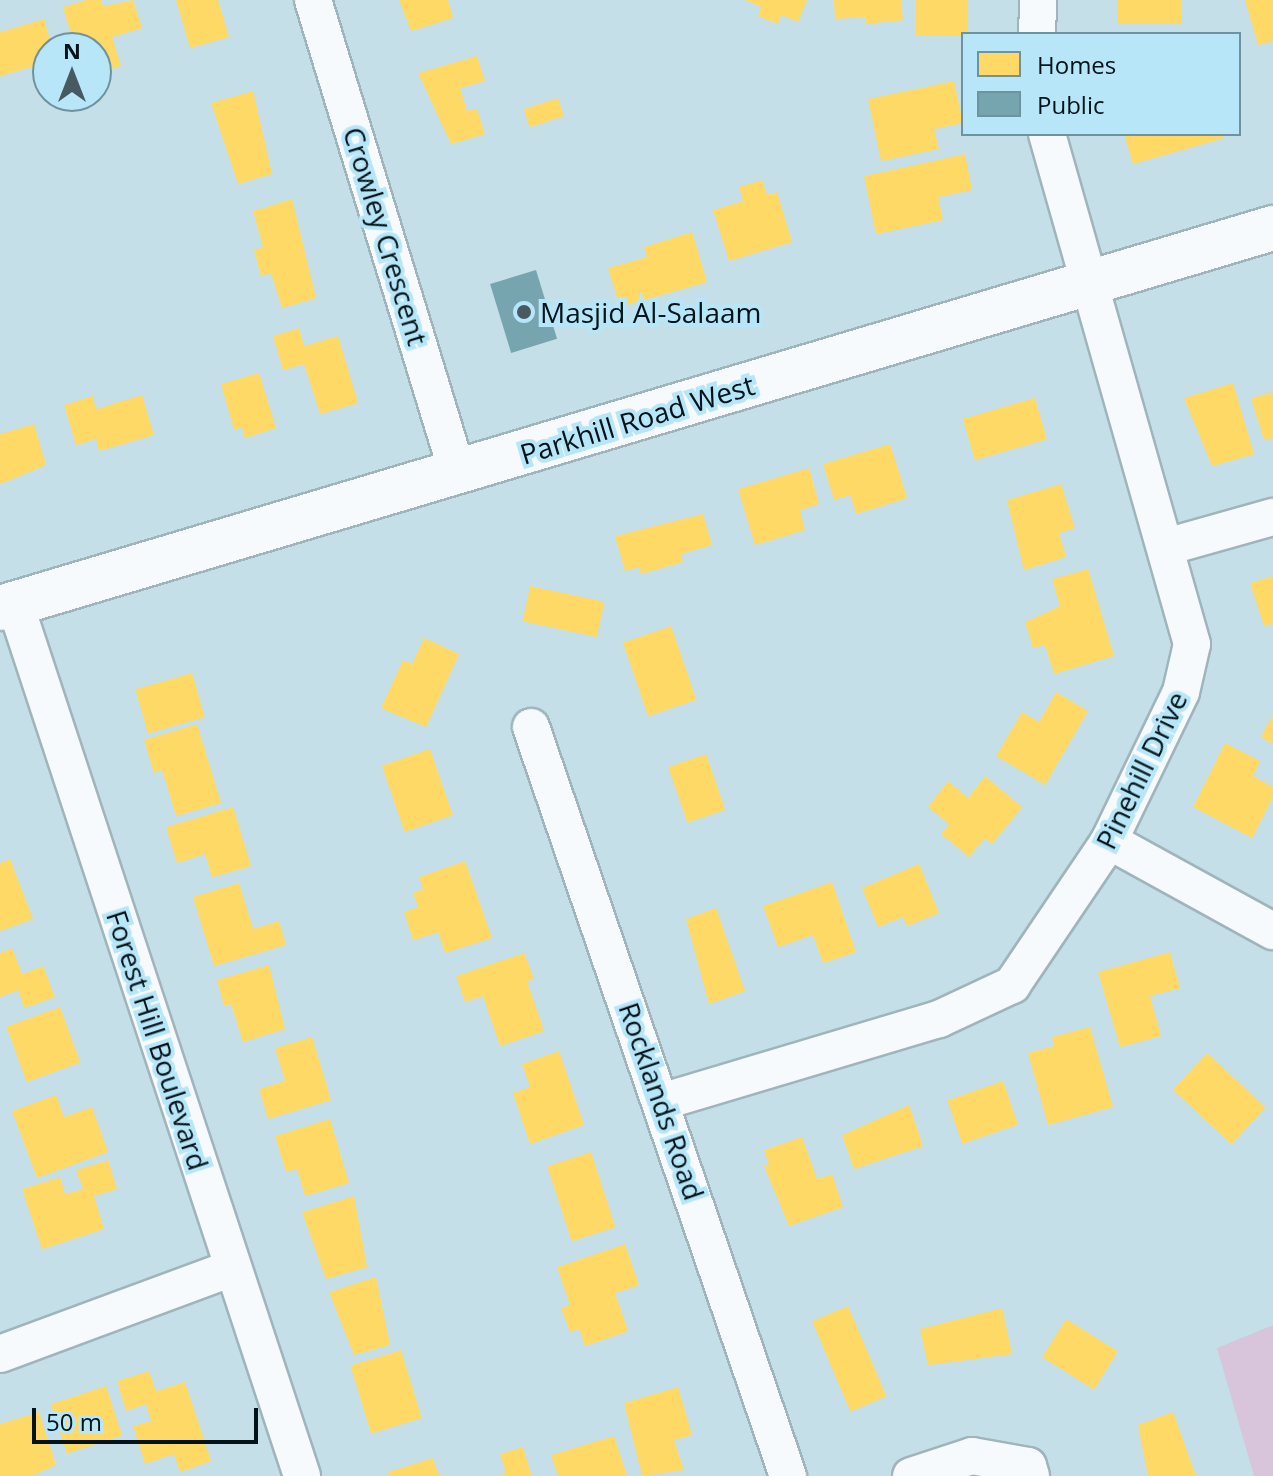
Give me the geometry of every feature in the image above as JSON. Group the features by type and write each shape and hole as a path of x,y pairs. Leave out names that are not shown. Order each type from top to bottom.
{"main road":[{"name":"Parkhill Road West","path":"7,606 458,473 1087,281 1273,228"}],"street":[{"name":"Crowley Crescent","path":"313,0 458,473"},
{"path":"1037,32 1038,0"},
{"name":"Pinehill Drive","path":"664,1101 939,1019 1012,985 1109,841 1181,692 1192,644 1048,136"},
{"path":"1166,547 1273,517"},
{"name":"Forest Hill Boulevard","path":"7,606 302,1476"},
{"name":"Rocklands Road","path":"531,727 664,1101 788,1476"},
{"path":"1109,841 1273,931"},
{"path":"0,1354 232,1268"},
{"path":"911,1476 972,1456 1028,1466 1031,1476"}],"shaded area":[{"path":"1273,1325 1273,1476 1254,1476 1217,1348"}],"building: Homes":[{"path":"86,0 101,0 103,6 133,0 142,28 112,37 112,32 70,32 63,7"},
{"path":"176,0 218,0 229,37 190,48"},
{"path":"399,0 448,0 453,18 411,31"},
{"path":"745,0 807,0 798,22 781,15 778,24 758,16 761,7"},
{"path":"834,0 901,0 903,20 866,24 866,17 835,19"},
{"path":"916,0 967,0 967,32 961,32 961,36 916,36"},
{"path":"1118,0 1181,0 1181,24 1118,24"},
{"path":"1245,0 1273,0 1273,41 1258,45"},
{"path":"44,19 48,32 32,32 32,67 0,76 0,32"},
{"path":"112,37 121,66 112,69"},
{"path":"477,56 485,81 460,88 467,111 477,109 485,134 451,144 418,73"},
{"path":"954,81 961,123 934,129 939,149 881,161 868,99"},
{"path":"253,91 272,174 238,184 211,103"},
{"path":"558,98 564,116 530,127 524,109"},
{"path":"1125,136 1224,136 1224,138 1133,164"},
{"path":"965,154 972,190 938,197 943,220 876,234 864,176"},
{"path":"762,180 767,195 777,192 792,242 729,261 713,210 743,201 739,187"},
{"path":"292,199 316,298 282,308 271,273 261,276 254,250 263,247 253,211"},
{"path":"692,232 707,282 620,307 608,268 647,257 644,247"},
{"path":"299,328 304,346 338,336 358,403 320,414 304,364 283,370 273,336"},
{"path":"259,373 276,428 245,438 242,427 234,430 221,384"},
{"path":"1233,383 1254,454 1212,466 1184,398"},
{"path":"1273,392 1273,438 1264,440 1251,398"},
{"path":"142,395 154,435 99,451 96,439 76,445 64,405 93,396 96,409"},
{"path":"1035,398 1047,439 975,460 963,419"},
{"path":"34,424 46,465 0,484 0,434"},
{"path":"890,444 907,498 856,514 850,495 834,500 823,464"},
{"path":"809,468 819,504 800,510 805,530 755,545 738,489"},
{"path":"1061,484 1075,528 1059,533 1066,557 1024,570 1007,500"},
{"path":"703,514 712,545 681,554 683,562 641,574 639,567 625,571 615,536"},
{"path":"1088,569 1114,656 1054,674 1045,645 1033,648 1025,622 1060,606 1052,579"},
{"path":"1273,576 1273,624 1264,626 1250,583"},
{"path":"530,586 604,602 597,637 523,621"},
{"path":"671,626 696,700 648,716 623,643"},
{"path":"424,638 459,654 426,727 381,708 403,660 412,664"},
{"path":"192,673 205,717 148,733 135,689"},
{"path":"1056,692 1088,711 1045,785 996,756 1022,712 1039,722"},
{"path":"1273,714 1273,744 1261,737"},
{"path":"197,724 221,803 176,816 162,770 154,773 144,740"},
{"path":"1225,743 1260,761 1253,776 1273,787 1273,797 1252,838 1193,807"},
{"path":"430,749 453,815 405,832 382,766"},
{"path":"706,754 725,810 687,823 668,767"},
{"path":"985,776 1022,807 992,844 985,838 969,857 941,834 949,824 928,807 948,781 968,798"},
{"path":"233,807 251,866 212,877 205,854 177,863 166,827"},
{"path":"10,859 33,919 0,931 0,863"},
{"path":"465,861 492,938 445,953 438,932 413,940 404,912 418,907 413,893 423,889 419,877"},
{"path":"919,864 939,913 907,926 903,917 878,927 862,888"},
{"path":"832,882 856,952 823,963 813,935 778,947 763,906"},
{"path":"239,883 253,929 279,921 286,945 214,966 193,897"},
{"path":"716,908 745,991 709,1004 686,919"},
{"path":"12,948 22,974 43,966 55,997 24,1008 18,990 0,997 0,953"},
{"path":"1170,952 1180,988 1150,996 1161,1036 1120,1047 1098,972"},
{"path":"524,953 534,979 527,981 544,1031 500,1046 483,996 465,1002 456,976"},
{"path":"269,965 285,1029 243,1042 231,1004 224,1006 217,980"},
{"path":"60,1007 80,1062 27,1082 6,1026"},
{"path":"1090,1027 1113,1107 1048,1125 1028,1053 1054,1046 1052,1037"},
{"path":"312,1037 331,1100 268,1119 259,1089 285,1081 275,1048"},
{"path":"559,1051 584,1125 530,1144 513,1093 530,1087 522,1064"},
{"path":"1207,1053 1266,1108 1231,1144 1173,1090"},
{"path":"1003,1081 1018,1124 962,1144 947,1100"},
{"path":"56,1095 64,1117 92,1107 108,1152 37,1178 12,1111"},
{"path":"909,1105 923,1146 854,1169 842,1135"},
{"path":"330,1119 349,1183 305,1196 297,1169 286,1172 275,1136"},
{"path":"802,1137 817,1179 832,1174 843,1207 789,1226 764,1166 769,1164 764,1150"},
{"path":"591,1152 615,1227 572,1241 547,1166"},
{"path":"108,1160 117,1189 94,1196 104,1229 42,1249 22,1189 60,1177 65,1194 83,1189 76,1170"},
{"path":"354,1196 367,1267 326,1279 302,1212"},
{"path":"625,1244 639,1285 615,1293 628,1331 585,1346 579,1329 570,1332 561,1308 570,1305 557,1267"},
{"path":"376,1277 390,1345 354,1355 329,1292"},
{"path":"848,1306 886,1396 850,1411 812,1321"},
{"path":"1002,1308 1012,1354 928,1365 920,1329"},
{"path":"1066,1319 1118,1351 1094,1389 1042,1357"},
{"path":"401,1350 422,1418 371,1433 350,1365"},
{"path":"149,1371 156,1391 185,1382 211,1461 180,1472 174,1454 145,1464 133,1426 151,1421 146,1404 126,1411 117,1381"},
{"path":"106,1386 122,1435 67,1453 51,1404"},
{"path":"678,1387 692,1435 674,1440 684,1470 642,1476 624,1403"},
{"path":"39,1412 56,1465 31,1476 0,1476 0,1424"},
{"path":"1173,1412 1196,1476 1148,1476 1138,1425"},
{"path":"614,1436 627,1476 558,1476 551,1455"},
{"path":"523,1447 531,1474 537,1476 497,1476 506,1473 500,1454"},
{"path":"433,1458 438,1474 447,1476 389,1476 388,1472"}],"building: Public":[{"name":"Masjid Al-Salaam","path":"536,270 557,339 511,353 490,284"}],"place":[{"name":"Masjid Al-Salaam","path":"524,312"}]}
